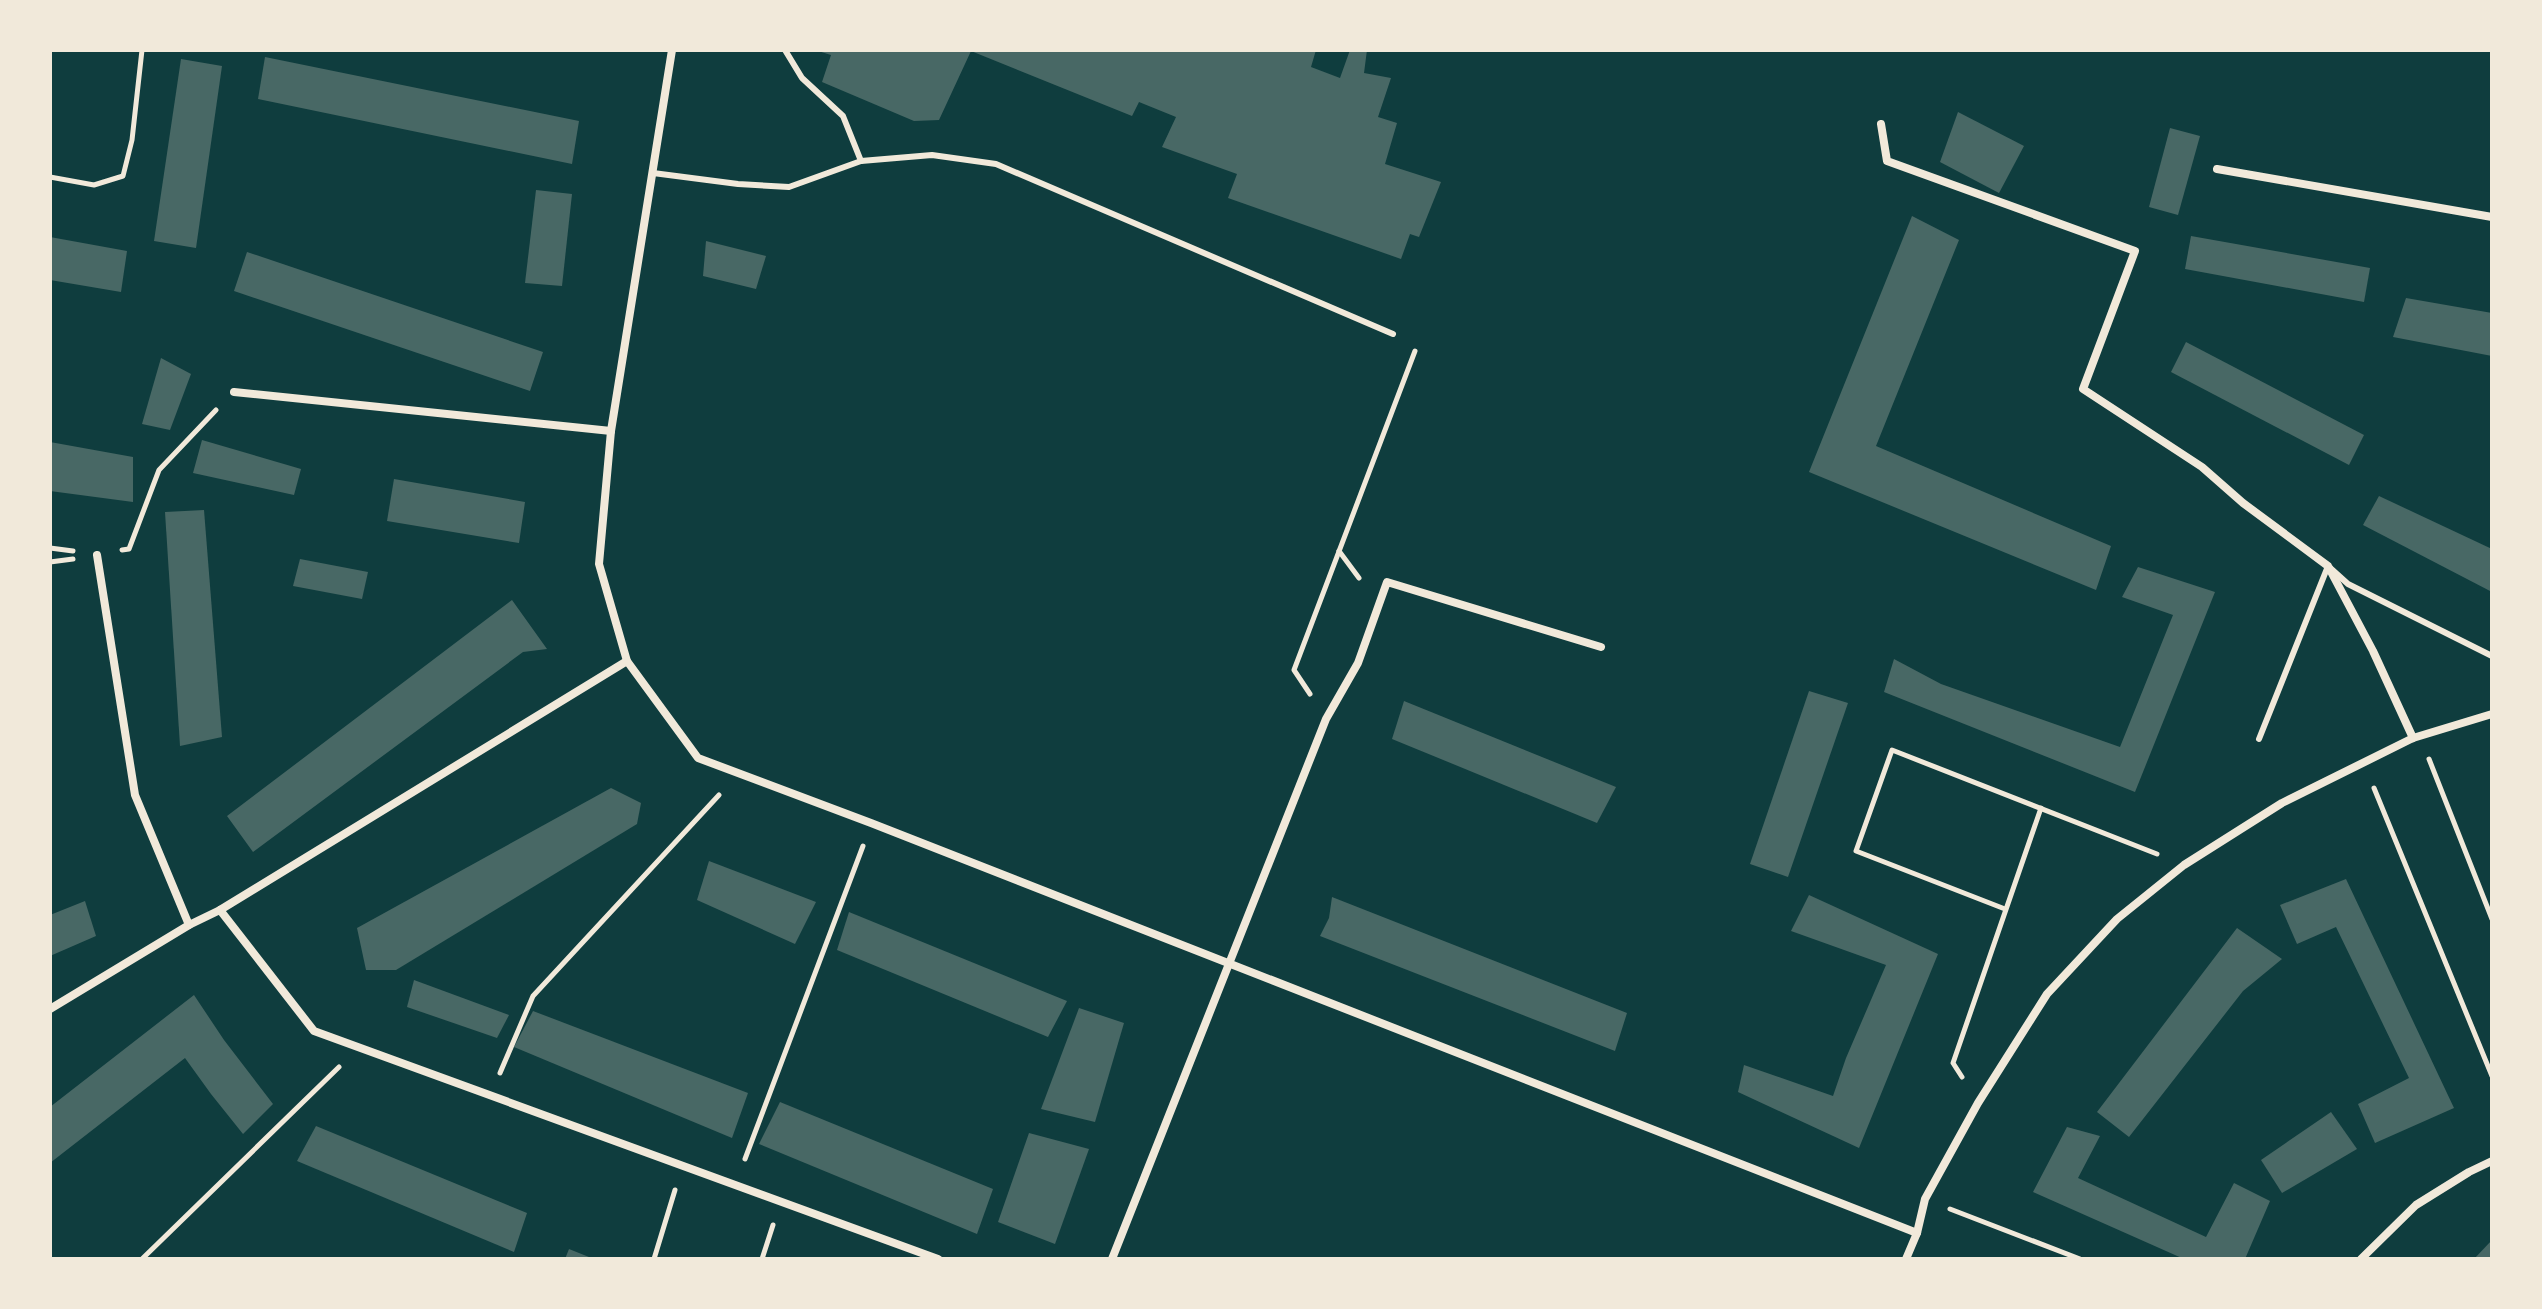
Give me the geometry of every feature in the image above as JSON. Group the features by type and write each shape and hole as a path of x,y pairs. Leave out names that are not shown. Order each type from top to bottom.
{"street":[{"path":"672,50 611,431 599,564 627,661 698,758 1917,1233"},
{"path":"1881,124 1887,161 2135,251 2083,389 2202,467 2243,503 2328,566 2416,736"},
{"path":"2217,169 2492,217"},
{"path":"234,392 611,431"},
{"path":"97,555 135,795 189,925"},
{"path":"1112,1259 1326,719 1358,663 1387,582 1601,647"},
{"path":"50,1009 189,925 220,910 627,661"},
{"path":"1906,1259 1917,1233 1925,1199 1978,1103 2047,994 2117,919 2184,865 2282,803 2416,736 2492,714"},
{"path":"220,910 314,1031 938,1259"},
{"path":"2361,1259 2416,1205 2492,1161"}],"lane":[{"path":"785,50 802,78 843,116 861,161"},
{"path":"653,173 789,187 861,161 932,155 996,164 1393,334"},
{"path":"2259,739 2328,566 2348,584 2492,656"}],"path":[{"path":"50,177 94,185 123,176 132,140 142,50"},
{"path":"1326,719 1294,670 1419,342 1393,334"},
{"path":"97,555 129,549 159,470 234,392"},
{"path":"2416,736 2492,919"},
{"path":"2005,909 1856,851 1892,750 2184,865"},
{"path":"2363,761 2492,1076"},
{"path":"491,1095 533,996 739,774"},
{"path":"1978,1103 1953,1063 2041,808"},
{"path":"735,1185 871,823"},
{"path":"142,1259 359,1047"},
{"path":"654,1259 682,1166"},
{"path":"1925,1199 2080,1259"}],"building":[{"path":"815,50 1316,50 1311,67 1340,78 1350,50 1367,50 1364,73 1391,78 1378,117 1397,123 1385,164 1441,182 1419,237 1410,234 1401,259 1228,198 1237,174 1162,147 1176,117 1139,102 1132,116 971,51 939,120 914,121 822,82 831,55"},
{"path":"265,57 579,121 572,164 258,99"},
{"path":"181,59 222,66 196,248 154,241"},
{"path":"1958,112 2024,146 1999,193 1940,162"},
{"path":"2170,128 2200,136 2178,215 2149,207"},
{"path":"536,190 572,194 562,286 525,283"},
{"path":"1912,216 1959,240 1876,446 2111,546 2096,590 1809,472"},
{"path":"2191,236 2370,268 2364,302 2185,269"},
{"path":"50,237 127,251 121,292 50,280"},
{"path":"706,241 766,256 756,289 703,276"},
{"path":"247,252 543,352 530,391 234,291"},
{"path":"2406,298 2492,313 2492,356 2393,337"},
{"path":"2186,342 2364,435 2349,465 2171,372"},
{"path":"161,358 191,374 170,430 142,424"},
{"path":"202,440 301,469 294,495 193,473"},
{"path":"50,442 133,457 133,502 50,491"},
{"path":"394,479 525,502 519,543 387,521"},
{"path":"2379,496 2492,549 2492,592 2363,525"},
{"path":"204,510 222,737 180,746 165,512"},
{"path":"300,559 368,572 362,599 293,586"},
{"path":"2138,567 2215,592 2135,792 1884,692 1894,659 1941,684 2120,747 2173,615 2122,597"},
{"path":"512,600 547,649 523,652 253,852 227,816"},
{"path":"1809,691 1848,703 1788,877 1750,864"},
{"path":"1404,701 1616,787 1597,823 1392,739"},
{"path":"611,788 641,803 637,824 396,970 366,970 357,928"},
{"path":"709,861 816,902 795,944 697,900"},
{"path":"2346,879 2454,1108 2375,1143 2358,1104 2409,1078 2336,927 2297,944 2280,905"},
{"path":"1809,895 1938,954 1859,1148 1738,1092 1744,1065 1833,1096 1886,965 1791,931"},
{"path":"1332,897 1627,1013 1615,1051 1320,936 1329,918"},
{"path":"85,901 96,936 50,956 50,915"},
{"path":"849,912 1067,1001 1048,1037 837,950"},
{"path":"2237,928 2282,959 2243,991 2129,1137 2097,1112"},
{"path":"414,980 509,1015 497,1038 407,1007"},
{"path":"194,995 273,1104 243,1134 185,1058 50,1163 50,1107"},
{"path":"1079,1008 1124,1023 1095,1122 1041,1109"},
{"path":"533,1011 748,1093 732,1138 514,1047"},
{"path":"780,1102 993,1189 977,1234 759,1144"},
{"path":"2331,1112 2357,1149 2282,1193 2261,1160"},
{"path":"316,1126 527,1213 514,1252 297,1161"},
{"path":"2067,1127 2100,1136 2078,1178 2206,1237 2234,1183 2270,1201 2245,1259 2184,1259 2033,1192"},
{"path":"1029,1133 1089,1149 1055,1244 998,1222"},
{"path":"2492,1240 2492,1259 2474,1259"},
{"path":"569,1249 594,1259 565,1259"}]}
